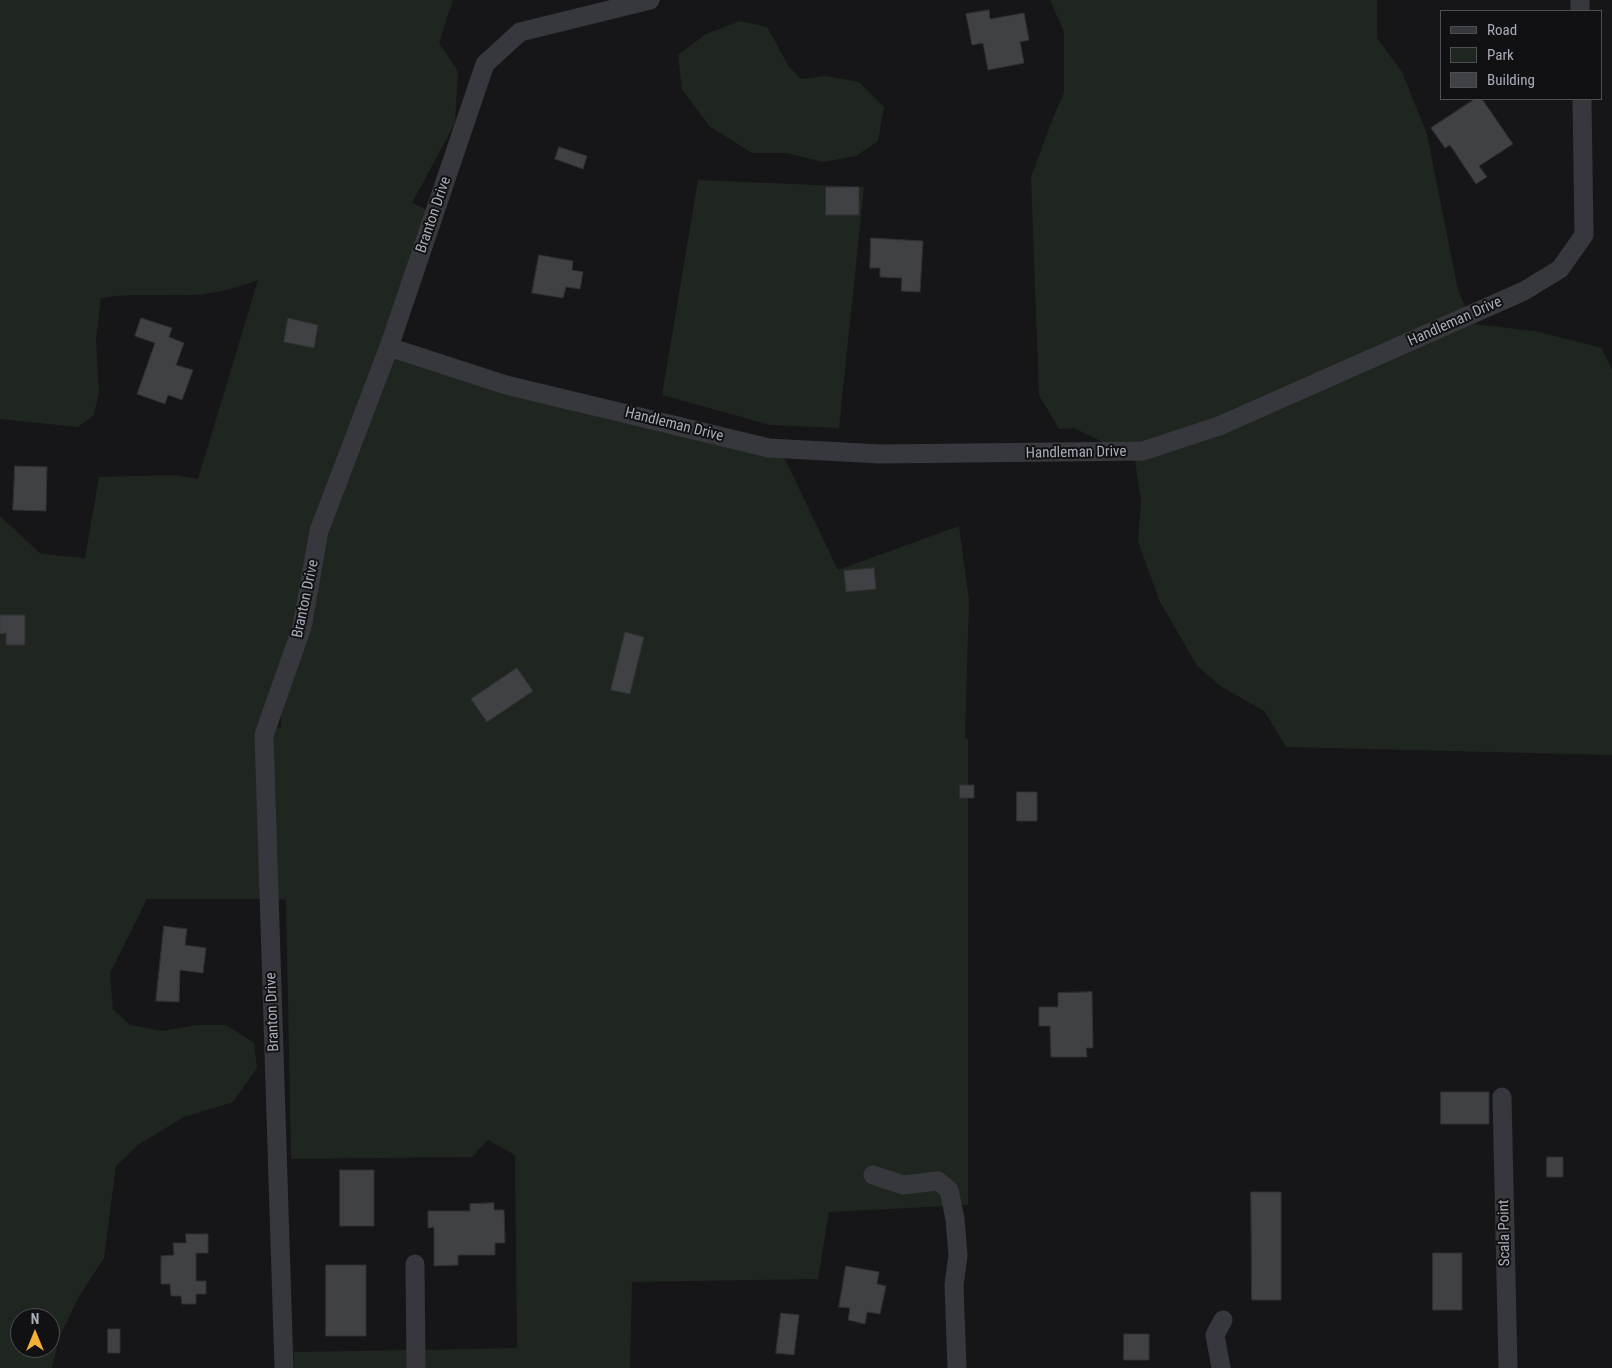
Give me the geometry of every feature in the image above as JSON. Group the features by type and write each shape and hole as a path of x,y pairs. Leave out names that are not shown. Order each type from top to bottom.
{"street":[{"name":"Branton Drive","path":"284,1368 264,735 302,627 320,531 389,347 485,64 520,32 650,0"},
{"name":"Handleman Drive","path":"389,347 506,385 769,448 880,454 1143,451 1219,426 1524,291 1560,269 1584,235 1582,100"},
{"name":"Scala Point","path":"1502,1097 1508,1368"},
{"path":"873,1175 903,1185 938,1181 950,1190 958,1255 954,1285 957,1368"},
{"path":"415,1264 416,1368"},
{"path":"1221,1368 1215,1335 1222,1320"}],"green space":[{"path":"0,0 453,0 439,43 458,71 455,123 412,203 428,210 295,625 257,732 262,899 147,899 110,973 113,1010 131,1025 162,1031 196,1025 226,1025 254,1043 257,1068 233,1102 184,1117 138,1145 116,1166 104,1258 80,1295 60,1336 60,1308 10,1308 10,1358 54,1358 52,1368 0,1368 0,516 41,554 85,558 99,477 173,475 198,479 258,280 242,286 199,294 135,295 101,298 96,340 99,393 94,415 78,427 0,419"},
{"path":"1050,0 1377,0 1377,38 1402,72 1427,134 1458,290 1466,308 1217,418 1142,443 1107,444 1074,428 1059,429 1039,395 1031,177 1064,92 1064,32"},
{"path":"740,21 767,27 789,67 801,79 826,76 859,82 884,107 878,141 856,156 823,162 786,153 752,153 709,126 682,89 678,55 706,34"},
{"path":"698,180 864,187 839,428 770,425 662,395"},
{"path":"1473,324 1535,331 1602,348 1612,370 1612,755 1286,747 1264,711 1222,687 1197,666 1159,600 1138,541 1141,502 1135,460"},
{"path":"393,357 784,457 838,570 959,526 969,600 965,738 968,738 968,1205 829,1212 818,1279 632,1282 630,1368 424,1368 424,1350 517,1348 515,1155 488,1140 472,1157 291,1159 286,900 277,899 272,736 275,728 281,727 281,712 325,541"},
{"path":"409,1350 409,1368 294,1368 294,1352"}],"building":[{"path":"989,10 990,19 1024,13 1029,40 1020,42 1024,63 988,70 983,43 972,45 966,14"},
{"path":"1473,100 1483,100 1513,144 1479,166 1487,177 1476,184 1450,145 1445,148 1431,128"},
{"path":"559,147 587,156 583,169 555,159"},
{"path":"826,187 859,187 859,215 826,215"},
{"path":"871,238 923,241 920,292 901,291 902,278 880,277 880,268 870,268"},
{"path":"539,255 573,261 572,270 583,272 580,289 566,287 563,298 532,293"},
{"path":"141,318 172,328 169,337 184,343 176,365 193,370 182,400 168,395 165,404 137,394 155,343 135,336"},
{"path":"288,318 318,325 314,348 284,342"},
{"path":"15,466 47,467 46,511 13,510"},
{"path":"874,568 876,589 846,592 844,571"},
{"path":"0,615 25,615 25,645 6,645 6,633 0,634"},
{"path":"625,632 644,637 630,694 611,690"},
{"path":"517,668 533,691 487,722 471,699"},
{"path":"960,785 974,785 974,798 960,798"},
{"path":"1017,792 1037,792 1037,821 1017,821"},
{"path":"164,926 187,929 185,945 206,948 203,973 180,970 179,1002 156,1001"},
{"path":"1092,992 1093,1048 1086,1048 1087,1057 1051,1057 1050,1026 1039,1026 1039,1007 1058,1007 1058,993"},
{"path":"1441,1092 1489,1092 1489,1124 1441,1124"},
{"path":"1547,1157 1563,1157 1563,1177 1547,1177"},
{"path":"340,1170 374,1170 374,1226 340,1226"},
{"path":"1251,1192 1281,1192 1281,1300 1252,1300"},
{"path":"494,1203 494,1210 504,1210 505,1243 495,1243 495,1255 458,1255 458,1265 434,1266 434,1227 428,1228 428,1211 470,1211 470,1204"},
{"path":"186,1234 208,1234 208,1253 196,1253 196,1281 206,1281 206,1294 196,1294 196,1304 182,1304 181,1296 171,1296 170,1284 161,1284 161,1256 174,1255 173,1243 186,1243"},
{"path":"1433,1253 1462,1253 1462,1310 1433,1310"},
{"path":"326,1265 366,1265 366,1336 326,1336"},
{"path":"846,1266 879,1272 877,1284 886,1286 880,1314 867,1312 865,1324 848,1320 850,1308 839,1307"},
{"path":"781,1313 799,1315 794,1355 776,1353"},
{"path":"108,1329 120,1329 120,1353 108,1353"},
{"path":"1124,1334 1149,1334 1149,1360 1124,1360"}]}
